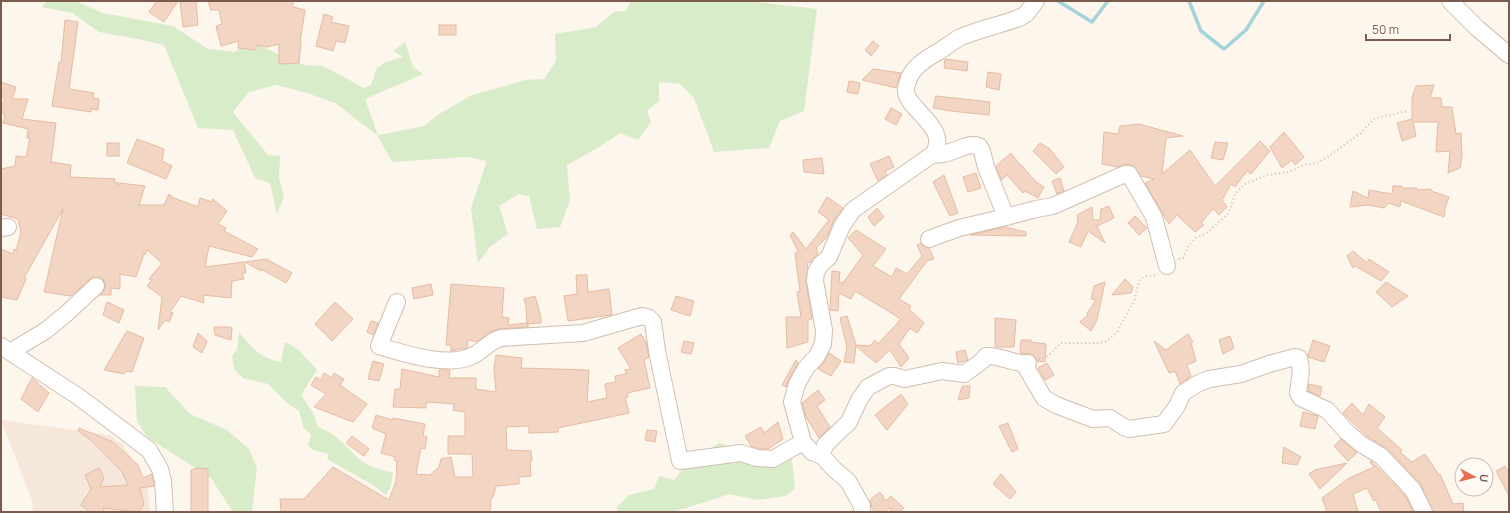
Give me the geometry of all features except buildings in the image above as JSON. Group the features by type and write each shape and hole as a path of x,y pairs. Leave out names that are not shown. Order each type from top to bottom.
{"street":[{"path":"1450,1 1477,28 1509,55"},
{"path":"862,512 862,506 848,481 822,456 812,452 802,442 792,402 797,384 806,368 817,356 823,344 824,330 815,281 816,272 821,264 829,257 842,226 853,210 933,154 937,149 938,140 934,131 926,118 908,98 906,92 909,78 913,69 951,42 975,32 1020,18 1033,5"},
{"path":"933,154 941,155 970,146 979,146 1006,217"},
{"path":"929,239 959,228 1053,206 1127,174 1130,176 1154,217 1167,266"},
{"path":"6,349 44,330 66,314 96,286"},
{"path":"397,302 379,346 436,360 471,357 483,350 493,340 501,338 583,333 642,316 649,318 653,322 657,351 680,461 741,453 757,458 773,459 802,442"},
{"path":"6,349 79,397 149,450 160,469 163,481 165,512"},
{"path":"822,456 825,445 849,422 859,400 868,387 889,376 905,379 942,371 964,374 982,361 986,356 994,355 1026,363 1044,398 1050,402 1090,418 1110,418 1124,427 1138,429 1164,424 1177,406 1183,393 1196,384 1242,374 1262,366 1295,357 1299,358 1301,364 1302,373 1298,393 1301,398 1327,410 1347,432 1381,456 1413,490 1424,512"}],"path":[{"path":"1026,363 1048,356 1061,343 1100,343 1107,341 1117,332 1135,299 1140,279 1145,276 1158,275 1166,270 1167,266 1176,260 1183,258 1188,247 1196,238 1208,232 1229,213 1235,194 1245,184 1267,175 1289,172 1304,165 1317,163 1330,156 1361,133 1374,120 1408,110"}],"shaded area":[{"path":"1,420 110,435 124,446 147,483 150,512 32,512 33,503"}],"green space":[{"path":"46,1 75,1 103,13 173,26 208,49 235,52 249,41 305,65 323,66 364,88 371,85 377,68 386,62 403,57 393,51 405,42 413,67 423,74 365,99 378,135 424,126 439,114 472,95 526,80 544,79 556,61 555,34 596,27 614,12 626,11 631,1 748,1 817,9 804,111 780,121 769,148 714,152 694,98 680,84 659,82 659,101 647,111 651,122 638,140 620,133 567,165 570,200 560,227 537,229 529,196 519,194 499,206 508,234 490,247 478,263 471,208 487,161 467,157 392,162 377,135 335,103 307,93 276,85 249,92 233,112 268,155 280,156 279,178 284,197 277,214 270,183 255,178 233,130 198,128 164,45 99,32 72,13 42,7"},
{"path":"239,332 257,352 267,358 281,362 285,342 298,349 317,370 301,395 313,413 318,427 338,438 366,464 393,473 391,486 386,495 373,485 327,459 329,454 313,450 308,445 311,434 304,429 299,411 287,403 268,384 243,378 234,369 232,356 237,350"},
{"path":"135,386 165,387 190,414 227,430 249,449 257,468 252,512 233,512 211,478 147,437 137,421"},
{"path":"719,443 726,445 726,461 733,465 748,452 787,456 792,459 795,488 786,496 757,500 730,494 673,512 618,512 617,507 629,495 654,489 659,476 674,480 688,462"}],"waterway":[{"path":"1058,1 1092,22 1108,1"},
{"path":"1189,1 1201,31 1224,49 1246,30 1264,1"}]}
